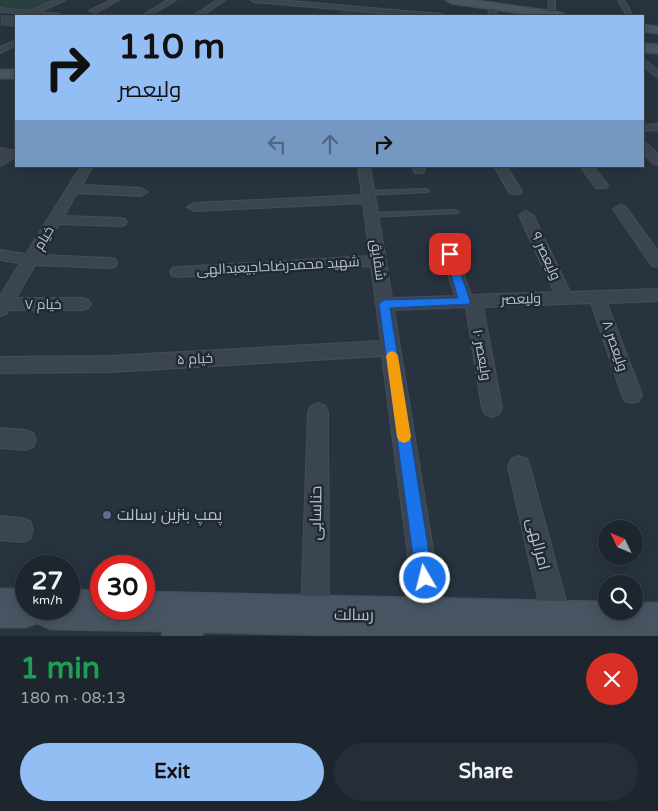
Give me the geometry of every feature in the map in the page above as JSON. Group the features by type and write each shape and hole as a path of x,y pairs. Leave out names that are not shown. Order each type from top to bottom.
{"street":[{"path":"30,13 62,0"},
{"path":"92,11 116,0"},
{"path":"147,15 173,0"},
{"path":"199,15 222,0"},
{"path":"254,0 318,3 395,14 429,12"},
{"path":"371,10 380,0"},
{"path":"451,0 573,15"},
{"path":"470,0 556,14"},
{"path":"552,0 556,14"},
{"path":"621,0 629,15"},
{"path":"271,12 282,2"},
{"path":"332,15 339,7"},
{"path":"0,10 50,15"},
{"path":"0,50 14,39"},
{"path":"644,49 657,49"},
{"path":"644,63 658,76"},
{"path":"0,69 15,68"},
{"path":"0,74 15,74"},
{"path":"644,128 658,127"},
{"path":"644,147 658,161"},
{"path":"0,152 12,154 0,162"},
{"name":"خیام","path":"2,307 86,167"},
{"name":"شقایق","path":"364,167 430,616"},
{"path":"501,167 515,191"},
{"path":"587,167 601,185"},
{"path":"73,189 142,192"},
{"path":"194,207 369,202"},
{"path":"620,209 658,262"},
{"name":"ولیعصر ۹","path":"526,215 565,298"},
{"path":"55,220 120,222"},
{"name":"ولیعصر ۱۰","path":"444,238 469,301 492,408"},
{"path":"0,255 31,260 109,263"},
{"name":"شهید محمدرضاحاجیعبدالهی","path":"178,272 378,261"},
{"name":"ولیعصر","path":"384,304 658,294"},
{"name":"ولیعصر ۸","path":"597,297 632,395"},
{"name":"خیام ۷","path":"2,307 82,304"},
{"name":"خیام ۵","path":"0,365 110,364 391,348"},
{"name":"حناسابی","path":"315,614 318,412"},
{"path":"0,438 25,440"},
{"name":"امرالهی","path":"519,467 557,620"},
{"path":"0,608 15,608"},
{"name":"رسالت","path":"80,612 185,624 315,614 658,623"}],"lane":[{"path":"369,202 426,191"},
{"path":"369,202 456,212"}],"green space":[{"path":"0,0 56,0 32,10 0,7"},
{"path":"341,9 391,13 390,15 335,15"}],"building":[{"path":"0,14 16,15 15,28 0,26"}],"slow traffic":[{"path":"392,356 404,437"}],"place":[{"name":"پمپ بنزین رسالت","path":"107,515"}],"route":[{"path":"425,578 384,304 465,301 450,254"}]}
